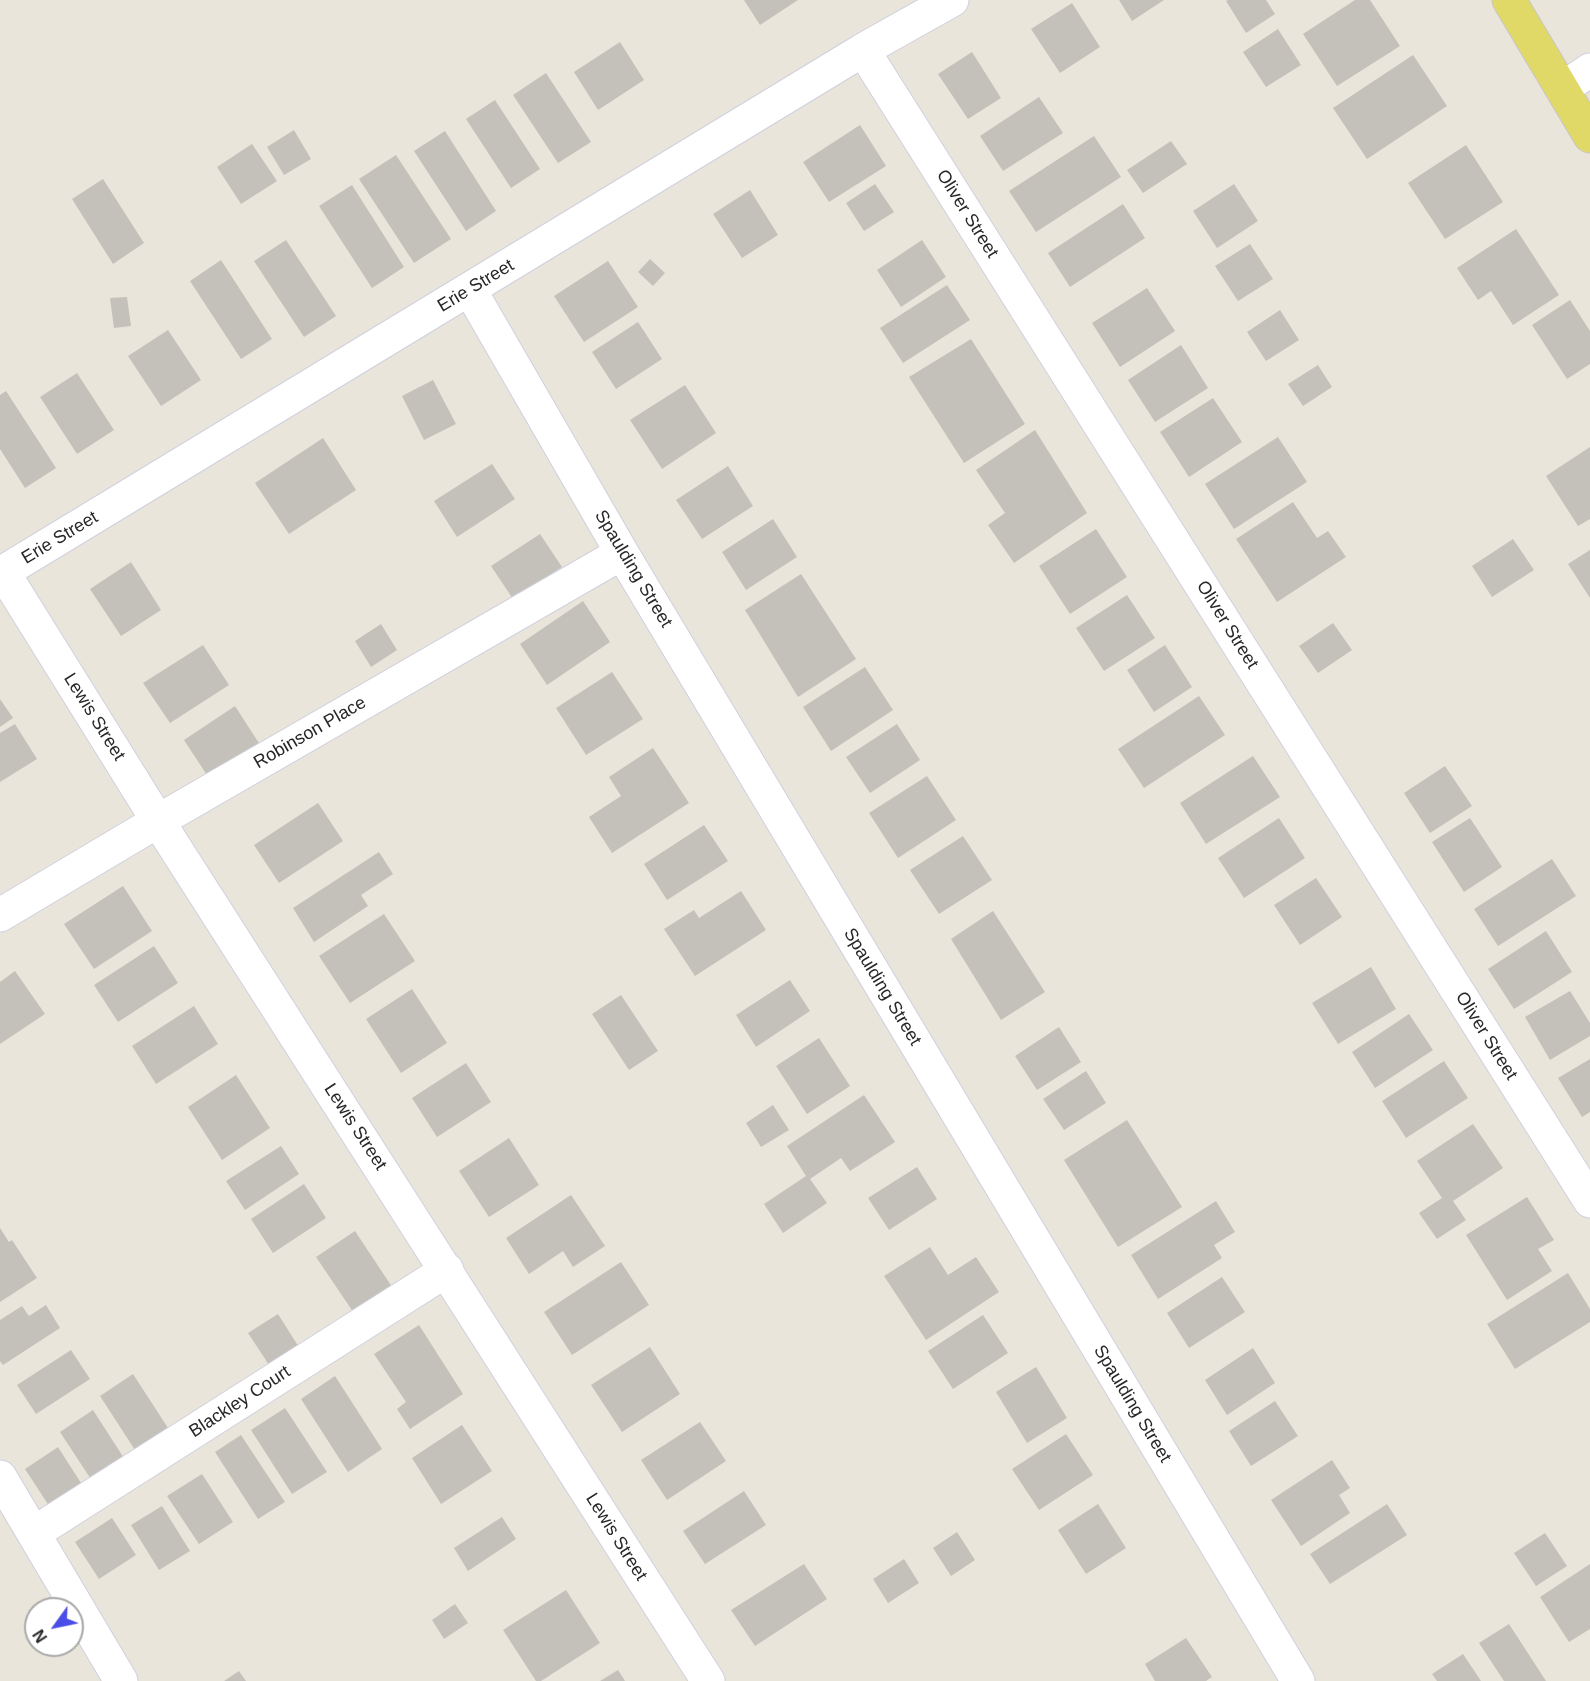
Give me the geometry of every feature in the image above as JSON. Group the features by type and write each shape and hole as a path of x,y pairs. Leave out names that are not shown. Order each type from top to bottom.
{"main road":[{"path":"1509,0 1590,136"}],"street":[{"name":"Erie Street","path":"2,573 863,50 952,0"},
{"name":"Oliver Street","path":"863,50 1590,1201"},
{"path":"1562,89 1590,70"},
{"name":"Spaulding Street","path":"470,290 622,553 1298,1681"},
{"name":"Robinson Place","path":"0,915 158,820 622,553"},
{"name":"Lewis Street","path":"2,573 708,1681"},
{"name":"Blackley Court","path":"34,1533 447,1270"},
{"path":"0,1477 121,1681"}],"building":[{"path":"744,0 798,0 760,25"},
{"path":"1119,0 1164,0 1132,21"},
{"path":"1266,0 1275,14 1246,33 1226,1"},
{"path":"1355,0 1370,0 1400,46 1337,86 1303,34"},
{"path":"1072,3 1100,47 1060,73 1031,29"},
{"path":"1278,29 1301,65 1266,87 1243,52"},
{"path":"620,42 644,80 598,110 574,72"},
{"path":"972,52 1001,98 968,119 938,74"},
{"path":"1413,55 1447,106 1367,159 1333,108"},
{"path":"546,73 591,142 558,163 513,95"},
{"path":"1039,97 1063,133 1003,171 980,136"},
{"path":"495,100 540,169 511,188 466,119"},
{"path":"860,125 886,166 829,202 803,162"},
{"path":"294,130 311,159 284,175 267,147"},
{"path":"445,131 496,211 466,231 414,151"},
{"path":"1094,136 1121,177 1036,232 1009,191"},
{"path":"1171,141 1187,164 1143,193 1127,170"},
{"path":"252,144 277,181 241,204 217,167"},
{"path":"1466,145 1503,202 1445,239 1408,183"},
{"path":"396,155 451,239 414,263 359,179"},
{"path":"103,179 144,243 113,264 72,199"},
{"path":"875,184 894,212 864,231 846,203"},
{"path":"1234,184 1258,221 1217,248 1193,211"},
{"path":"352,185 404,267 372,288 319,206"},
{"path":"750,190 778,235 742,258 713,214"},
{"path":"1123,204 1145,238 1070,287 1048,253"},
{"path":"1516,229 1559,295 1513,325 1491,291 1478,300 1457,268"},
{"path":"286,240 336,316 304,337 254,261"},
{"path":"922,240 946,277 901,307 877,270"},
{"path":"1250,244 1273,279 1238,301 1215,266"},
{"path":"650,259 665,273 653,286 638,272"},
{"path":"221,260 272,339 241,359 190,281"},
{"path":"608,261 638,307 584,342 554,296"},
{"path":"947,285 970,320 903,363 880,328"},
{"path":"1147,288 1175,331 1120,367 1092,323"},
{"path":"127,297 131,326 114,328 110,298"},
{"path":"1570,300 1590,331 1590,364 1567,379 1532,325"},
{"path":"1280,310 1299,340 1266,361 1247,332"},
{"path":"638,322 662,359 616,389 592,352"},
{"path":"168,330 201,380 161,406 128,356"},
{"path":"971,339 1025,424 964,463 909,377"},
{"path":"1181,345 1208,388 1155,422 1128,380"},
{"path":"1318,365 1332,387 1303,406 1288,384"},
{"path":"77,373 114,430 77,454 40,397"},
{"path":"433,380 456,424 424,440 402,396"},
{"path":"685,385 716,433 662,469 630,420"},
{"path":"6,391 56,468 25,488 0,449 0,395"},
{"path":"1213,398 1242,442 1189,477 1160,432"},
{"path":"1035,430 1087,513 1014,563 988,525 1005,513 976,470"},
{"path":"1278,437 1307,482 1234,529 1205,484"},
{"path":"323,438 356,490 289,534 255,483"},
{"path":"1590,447 1590,519 1578,526 1546,476"},
{"path":"492,464 515,499 457,537 434,501"},
{"path":"728,466 753,506 702,539 676,500"},
{"path":"1293,502 1317,538 1328,531 1346,557 1277,602 1236,539"},
{"path":"773,519 797,557 746,590 722,552"},
{"path":"1096,529 1127,577 1070,614 1039,566"},
{"path":"540,534 562,567 513,599 491,566"},
{"path":"1513,539 1534,570 1492,597 1472,566"},
{"path":"1590,550 1590,598 1568,564"},
{"path":"131,562 161,610 121,636 90,589"},
{"path":"801,574 856,659 798,697 745,610"},
{"path":"1127,595 1155,638 1104,671 1076,628"},
{"path":"583,601 610,642 547,685 520,644"},
{"path":"1333,623 1352,650 1318,673 1299,646"},
{"path":"381,624 397,650 371,667 355,641"},
{"path":"203,645 229,685 170,723 143,683"},
{"path":"1165,645 1192,687 1154,712 1127,670"},
{"path":"865,667 893,710 831,751 803,707"},
{"path":"612,672 643,719 586,755 556,708"},
{"path":"1199,696 1225,735 1144,788 1118,749"},
{"path":"0,699 13,718 0,727"},
{"path":"235,706 275,768 224,801 184,740"},
{"path":"15,724 37,759 0,782 0,733"},
{"path":"897,724 920,760 870,793 846,757"},
{"path":"653,748 689,803 612,853 589,817 621,796 609,777"},
{"path":"1253,756 1280,797 1206,844 1180,803"},
{"path":"1445,766 1472,806 1430,833 1404,793"},
{"path":"927,776 956,820 898,858 869,813"},
{"path":"318,803 343,841 279,883 254,845"},
{"path":"1279,818 1305,858 1244,898 1218,858"},
{"path":"1470,818 1502,867 1464,892 1432,842"},
{"path":"704,825 728,861 667,900 644,864"},
{"path":"963,836 992,880 939,914 910,870"},
{"path":"379,852 393,874 361,895 368,906 314,942 293,908"},
{"path":"1552,859 1576,896 1498,946 1474,909"},
{"path":"1316,878 1342,917 1300,945 1274,905"},
{"path":"123,886 152,931 94,969 64,924"},
{"path":"741,891 766,930 695,976 664,929 694,910 699,918"},
{"path":"993,911 1045,992 1001,1020 951,939"},
{"path":"384,914 415,961 350,1003 319,956"},
{"path":"1546,931 1572,972 1514,1009 1488,969"},
{"path":"154,946 178,983 118,1022 94,985"},
{"path":"1371,967 1396,1009 1338,1044 1312,1003"},
{"path":"15,971 45,1014 0,1044 0,982"},
{"path":"790,980 810,1011 756,1047 736,1015"},
{"path":"412,989 447,1043 401,1073 366,1019"},
{"path":"1570,991 1590,1023 1590,1036 1550,1060 1525,1017"},
{"path":"621,995 658,1051 629,1070 592,1014"},
{"path":"194,1006 218,1044 156,1084 132,1046"},
{"path":"1409,1014 1433,1050 1375,1088 1352,1052"},
{"path":"1059,1027 1081,1062 1037,1090 1015,1056"},
{"path":"819,1038 850,1086 807,1114 776,1066"},
{"path":"1590,1059 1590,1112 1582,1117 1558,1078"},
{"path":"1444,1061 1468,1098 1406,1138 1382,1101"},
{"path":"466,1063 491,1102 437,1137 412,1098"},
{"path":"1086,1071 1106,1103 1064,1130 1043,1099"},
{"path":"236,1075 270,1128 222,1160 188,1107"},
{"path":"864,1095 895,1142 850,1171 841,1158 810,1179 827,1203 783,1233 764,1204 806,1176 787,1146"},
{"path":"773,1105 789,1130 761,1147 746,1123"},
{"path":"1127,1120 1182,1207 1118,1247 1064,1160"},
{"path":"1473,1124 1503,1168 1453,1201 1466,1220 1437,1239 1419,1213 1442,1198 1417,1161"},
{"path":"509,1138 539,1185 489,1217 459,1171"},
{"path":"281,1146 299,1174 245,1210 226,1181"},
{"path":"917,1167 937,1199 889,1230 868,1198"},
{"path":"304,1184 326,1218 273,1253 251,1219"},
{"path":"571,1195 605,1246 573,1267 563,1251 529,1274 506,1238"},
{"path":"1527,1197 1554,1240 1538,1249 1552,1271 1507,1300 1466,1235"},
{"path":"1216,1201 1235,1232 1214,1245 1222,1258 1158,1299 1131,1255"},
{"path":"0,1228 9,1242 12,1240 37,1278 0,1302"},
{"path":"355,1231 408,1311 370,1337 316,1257"},
{"path":"930,1247 948,1275 976,1257 999,1292 926,1340 884,1276"},
{"path":"621,1262 649,1305 572,1355 544,1312"},
{"path":"1568,1273 1590,1309 1590,1322 1515,1369 1487,1324"},
{"path":"1222,1277 1245,1312 1189,1348 1167,1313"},
{"path":"46,1305 60,1328 3,1365 0,1361 0,1320 22,1306 29,1316"},
{"path":"278,1314 302,1352 273,1371 248,1333"},
{"path":"983,1315 1008,1353 953,1389 928,1351"},
{"path":"419,1325 463,1394 410,1429 397,1409 406,1402 374,1354"},
{"path":"650,1347 680,1394 622,1432 591,1385"},
{"path":"1253,1348 1275,1383 1227,1415 1205,1380"},
{"path":"71,1350 90,1379 36,1414 17,1385"},
{"path":"1036,1367 1067,1418 1027,1443 996,1392"},
{"path":"133,1374 179,1445 146,1467 100,1396"},
{"path":"335,1376 382,1449 348,1472 301,1399"},
{"path":"1275,1401 1298,1436 1251,1466 1229,1431"},
{"path":"285,1408 327,1472 292,1494 251,1430"},
{"path":"93,1410 131,1469 98,1490 60,1432"},
{"path":"700,1422 726,1461 667,1500 641,1460"},
{"path":"462,1425 492,1471 441,1504 412,1458"},
{"path":"1066,1434 1093,1475 1039,1510 1012,1469"},
{"path":"241,1435 285,1502 258,1519 215,1452"},
{"path":"58,1447 88,1494 55,1515 25,1469"},
{"path":"1332,1460 1350,1488 1339,1495 1350,1513 1301,1546 1271,1500"},
{"path":"202,1474 233,1522 199,1544 167,1496"},
{"path":"744,1491 766,1525 705,1564 683,1531"},
{"path":"1098,1504 1126,1548 1086,1574 1058,1530"},
{"path":"1387,1504 1407,1535 1330,1584 1310,1554"},
{"path":"162,1506 190,1551 159,1570 131,1525"},
{"path":"502,1517 516,1539 468,1571 454,1548"},
{"path":"112,1518 136,1555 99,1579 75,1542"},
{"path":"957,1532 975,1560 951,1576 933,1548"},
{"path":"1545,1533 1567,1566 1536,1586 1514,1553"},
{"path":"904,1559 919,1583 888,1603 873,1579"},
{"path":"804,1564 827,1599 755,1646 731,1610"},
{"path":"1590,1564 1590,1629 1569,1642 1540,1597"},
{"path":"566,1590 600,1643 541,1681 536,1681 503,1630"},
{"path":"455,1604 468,1623 444,1639 432,1620"},
{"path":"1509,1624 1546,1681 1504,1681 1479,1643"},
{"path":"1186,1638 1212,1677 1206,1681 1155,1681 1145,1664"},
{"path":"1463,1654 1481,1681 1437,1681 1432,1674"},
{"path":"618,1670 625,1681 600,1681"},
{"path":"239,1671 246,1681 224,1681"}]}
